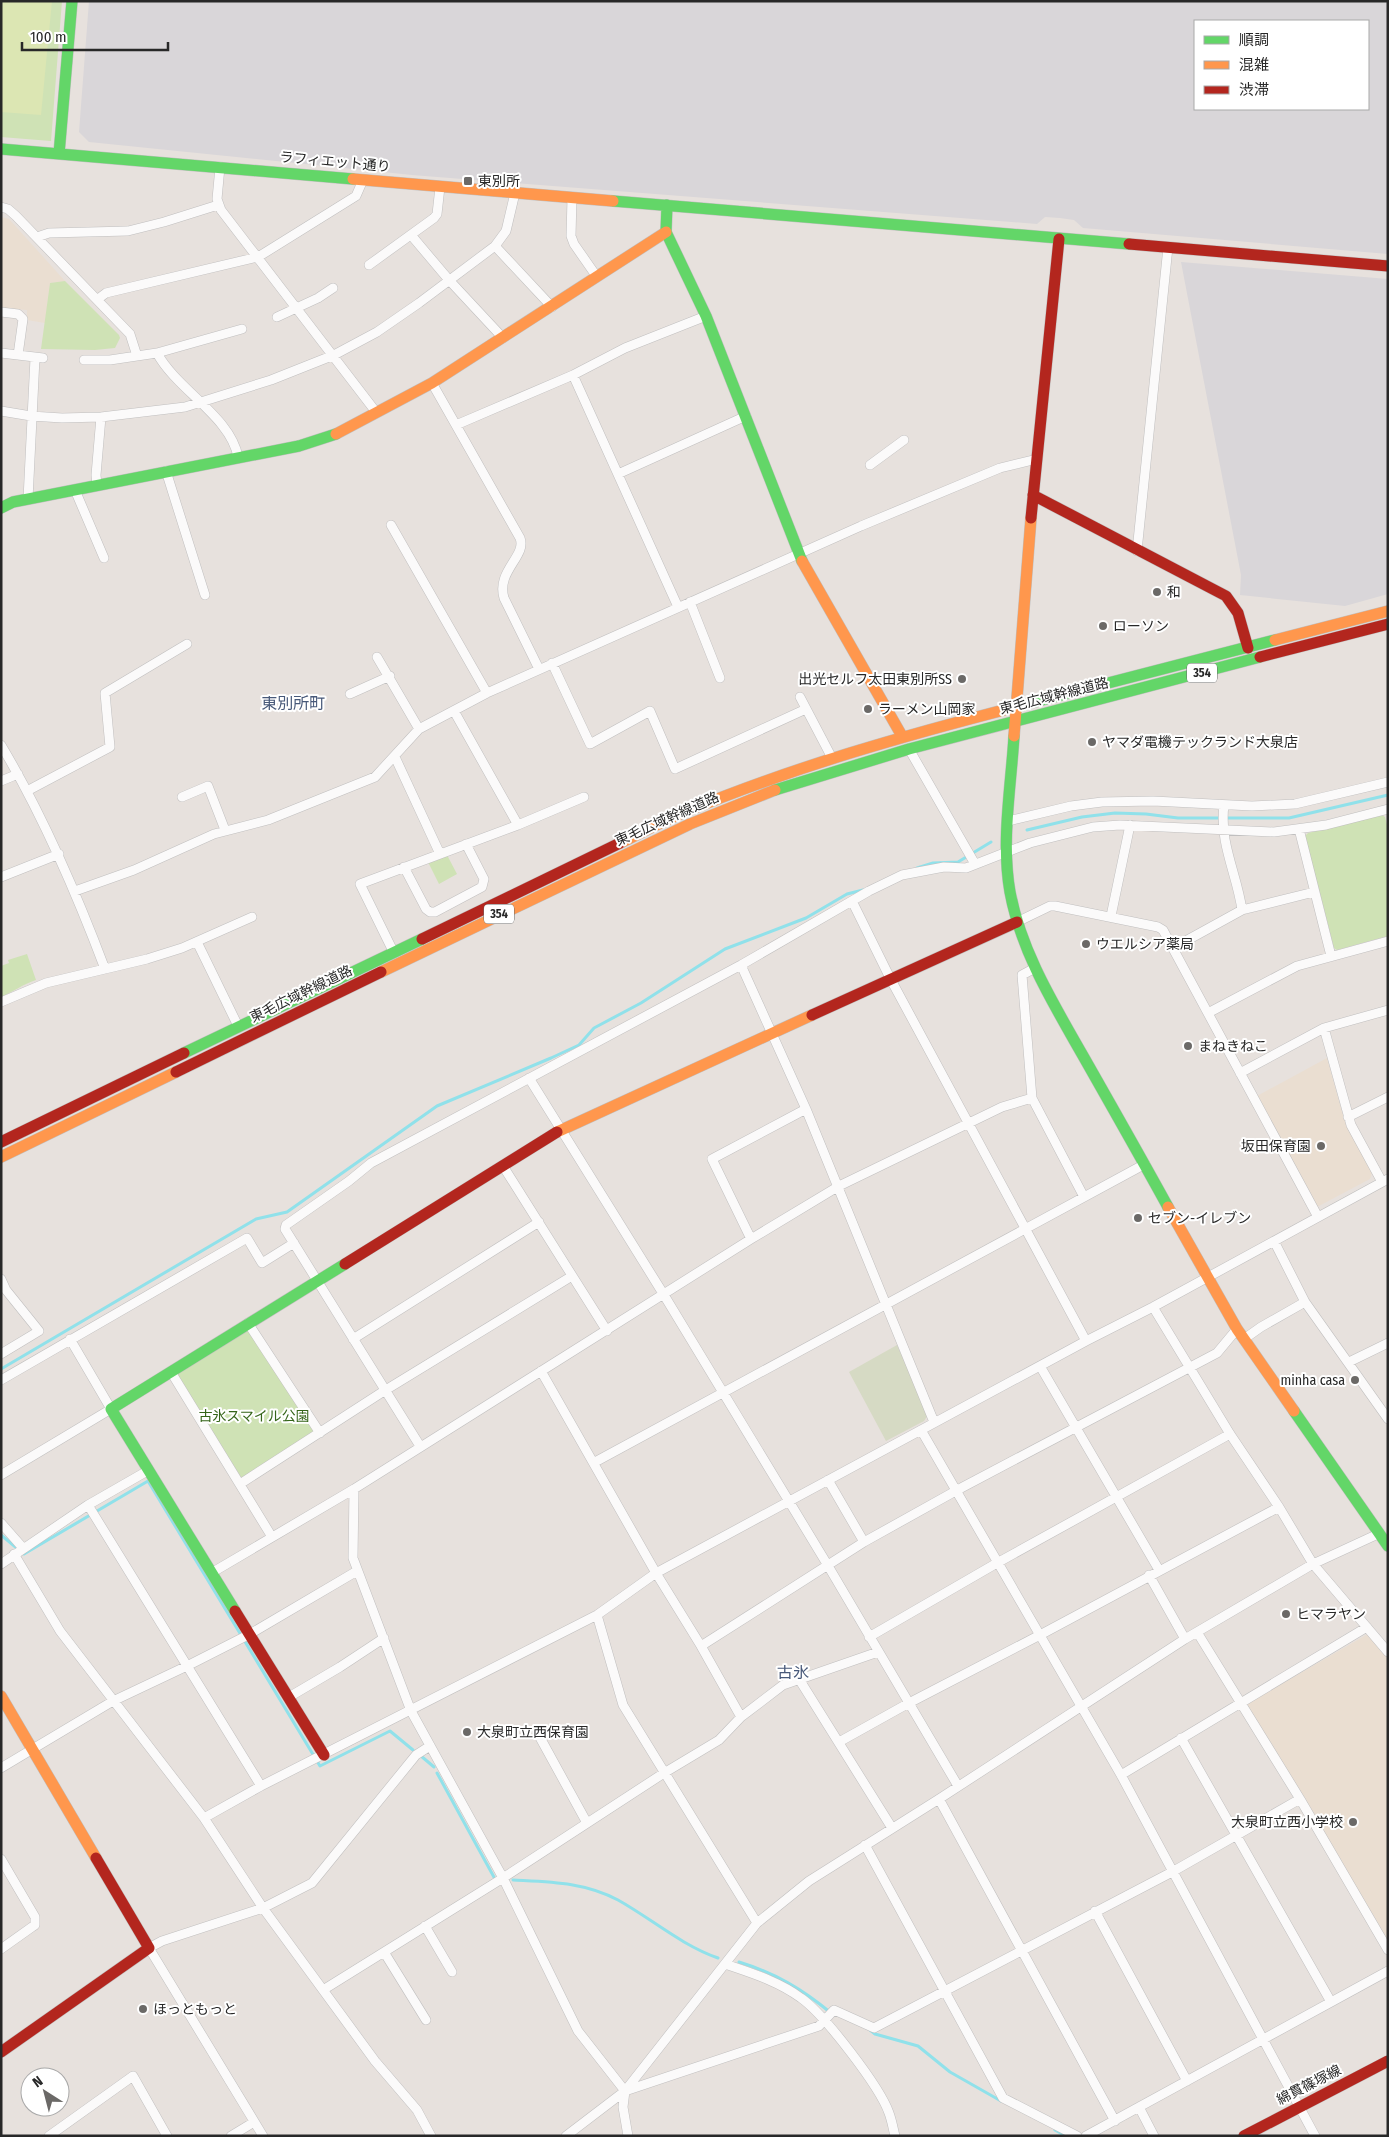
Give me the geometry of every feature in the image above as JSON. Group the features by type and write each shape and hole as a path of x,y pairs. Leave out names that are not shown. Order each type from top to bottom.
{"main road":[{"path":"59,154 72,1"},
{"name":"ラフィエット通り","path":"1,149 1388,266"},
{"path":"667,206 666,232 706,316 798,553 902,736"},
{"path":"1,508 14,502 319,441 334,435 432,383 666,232"},
{"path":"1059,239 1033,495 1008,821 1008,875 1016,922 1035,968 1237,1329 1383,1532 1388,1546"},
{"path":"1033,495 1226,596 1233,602 1248,648"},
{"name":"東毛広域幹線道路","path":"1,1142 684,812 790,772 902,736 1388,611"},
{"name":"東毛広域幹線道路","path":"1,1156 593,869 739,803 794,783 909,749 1388,624"},
{"path":"324,1755 111,1409 560,1130 1016,922"},
{"path":"1,1696 149,1948 1,2052"},
{"name":"綿貫篠塚線","path":"1244,2136 1388,2061"}],"street":[{"path":"220,167 218,205 376,412"},
{"path":"98,299 106,293 258,257 356,196 363,180"},
{"path":"368,265 437,214 440,187"},
{"path":"1,411 31,416 62,418 100,417 185,407 271,380 334,355 377,332 495,246 506,231 515,193"},
{"path":"572,198 571,236 574,244 597,277"},
{"path":"37,237 50,233 128,230 164,222 218,205"},
{"path":"1,208 11,212 98,299 130,334 137,356"},
{"path":"411,235 448,280 503,338"},
{"path":"495,246 552,307"},
{"path":"1137,551 1168,248"},
{"path":"277,317 334,288"},
{"path":"1,312 18,314 23,319 18,355"},
{"path":"456,424 573,375 625,348 706,316"},
{"path":"84,360 157,353 242,329"},
{"path":"157,353 166,369 231,435 238,457"},
{"path":"1,354 39,358 31,416 28,499"},
{"path":"573,375 678,607"},
{"path":"432,383 522,543 502,586 504,598 539,669"},
{"path":"618,474 746,416"},
{"path":"98,485 96,475 100,417"},
{"path":"870,465 904,440"},
{"path":"75,891 134,870 186,845 225,830 268,820 375,777 419,729 487,693 798,553 995,470 1037,459"},
{"path":"166,471 205,595"},
{"path":"75,490 104,558"},
{"path":"391,525 487,693"},
{"path":"690,602 720,678"},
{"path":"27,791 110,747 105,693 187,644"},
{"path":"377,657 390,676 419,729"},
{"path":"552,663 590,744 650,711 675,769 806,709"},
{"path":"350,694 390,676"},
{"path":"800,697 832,758"},
{"path":"454,711 518,825"},
{"path":"1,745 59,854 105,969"},
{"path":"909,749 975,864"},
{"path":"395,757 440,854"},
{"path":"1,781 18,774"},
{"path":"1008,821 1071,806 1102,802 1153,801 1224,805 1295,804 1388,782"},
{"path":"182,797 208,786 225,830"},
{"path":"393,951 360,884 518,825 584,797"},
{"path":"1224,805 1222,830 1242,910"},
{"path":"420,1446 384,1391 285,1229 286,1225 349,1181 371,1163 741,965 852,901 902,875 944,867 966,868 1030,842 1093,827 1130,825 1274,832 1326,824 1388,809"},
{"path":"1111,916 1130,825"},
{"path":"1299,829 1331,956"},
{"path":"404,867 426,909 430,912 435,912 482,887 484,883 484,879 466,844"},
{"path":"1,877 59,854"},
{"path":"1173,948 1242,910 1314,892"},
{"path":"852,901 890,978 1086,1341"},
{"path":"1016,922 1050,906 1111,916 1158,927 1163,930 1318,1217"},
{"path":"1,1002 46,983 147,959 196,942 252,916"},
{"path":"1208,1013 1297,966 1388,941"},
{"path":"196,942 238,1026"},
{"path":"741,965 839,1186 934,1422"},
{"path":"1035,968 1022,976 1032,1098 1084,1197"},
{"path":"1240,1073 1324,1028 1388,1010"},
{"path":"204,1818 261,1786 597,1615 656,1573 934,1422 1153,1307 1385,1180 1348,1117 1324,1028"},
{"path":"529,1078 828,1564 869,1637 958,1786"},
{"path":"1348,1117 1388,1097"},
{"path":"213,1572 354,1489 751,1239 839,1186 1002,1107 1032,1098"},
{"path":"751,1239 712,1159 806,1109"},
{"path":"595,1462 1146,1164"},
{"path":"503,1166 607,1331"},
{"path":"353,1339 539,1222"},
{"path":"1,1380 247,1238 262,1262 294,1243"},
{"path":"1274,1241 1305,1302 1388,1419"},
{"path":"240,1484 384,1391 572,1276"},
{"path":"1,1279 6,1290 39,1331 1,1354"},
{"path":"1244,1339 1305,1302"},
{"path":"1153,1307 1230,1434 1279,1507 1313,1564 1388,1652"},
{"path":"248,1323 320,1433"},
{"path":"701,1646 864,1542 955,1491 1217,1353 1237,1329"},
{"path":"1,1475 111,1409 70,1339"},
{"path":"1349,1362 1388,1343"},
{"path":"1040,1366 1159,1570"},
{"path":"541,1371 595,1462 656,1573 701,1646 741,1717"},
{"path":"171,1372 272,1537"},
{"path":"921,1430 1121,1775 1315,2136"},
{"path":"869,1637 997,1563 1230,1434"},
{"path":"1,1564 88,1505 149,1470"},
{"path":"828,1480 864,1542"},
{"path":"354,1489 352,1558 411,1710 503,1878 578,2031 625,2091 623,2107 628,2136"},
{"path":"88,1505 261,1786"},
{"path":"839,1742 908,1703 1040,1635 1279,1507"},
{"path":"1,1523 23,1548"},
{"path":"566,2136 625,2091 757,1923 809,1881 939,1799 1185,1638 1313,1564 1383,1532"},
{"path":"14,1554 60,1631 204,1818 263,1908 375,2061 417,2110 431,2136"},
{"path":"1,1768 113,1701 250,1634 357,1571"},
{"path":"1149,1575 1185,1638"},
{"path":"597,1615 623,1705 757,1923"},
{"path":"1121,1775 1367,1627"},
{"path":"1196,1632 1300,1799 1388,1950"},
{"path":"289,1696 340,1667 384,1638"},
{"path":"323,1990 719,1740 741,1717 777,1688 878,1652"},
{"path":"798,1679 892,1828"},
{"path":"537,1732 587,1823"},
{"path":"1181,1738 1331,2002"},
{"path":"263,2136 149,1948 162,1940 263,1908 312,1883 416,1755 430,1746"},
{"path":"939,1799 1115,2121"},
{"path":"625,2091 819,2026 834,2010 874,2028 1172,1872 1300,1799"},
{"path":"865,1845 1003,2098 1077,2136"},
{"path":"1,1860 36,1921 32,1927 1,1949"},
{"path":"1095,1911 1187,2081"},
{"path":"425,1926 452,1972"},
{"path":"384,1952 426,2020"},
{"path":"724,1964 765,1977 802,1998 825,2020 878,2092 889,2113 895,2136"},
{"path":"1086,2136 1388,1971"},
{"path":"49,2136 133,2076 167,2136"},
{"path":"1139,2107 1154,2136"},
{"path":"230,2136 254,2122"}],"shaded area":[{"path":"89,1 1388,1 1388,254 1083,228 1074,220 1060,218 1045,217 1037,224 412,175 89,142 79,132"},
{"path":"1,217 9,219 65,281 50,283 45,323 27,320 27,310 1,308"},
{"path":"1181,262 1388,279 1388,594 1345,606 1240,595 1241,575"},
{"name":"坂田保育園","path":"1327,1058 1344,1119 1372,1173 1370,1179 1317,1207 1257,1096"},
{"name":"大泉町立西小学校","path":"1368,1634 1388,1659 1388,1940 1247,1704"}],"green space":[{"path":"1,1 62,1 51,141 1,137"},
{"path":"1,1 52,1 41,115 1,112"},
{"path":"65,281 119,335 120,338 115,348 95,350 41,349 50,283"},
{"path":"1382,815 1385,817 1388,828 1388,936 1337,950 1334,948 1305,836 1308,833"},
{"path":"447,855 457,874 439,884 428,862"},
{"path":"27,954 36,980 1,997 1,966 9,963 8,960"},
{"name":"古氷スマイル公園","path":"247,1327 317,1433 242,1479 174,1370"},
{"path":"897,1345 928,1415 924,1421 886,1441 849,1372"}],"waterway":[{"path":"1027,830 1082,817 1115,813 1178,818 1289,818 1388,795"},
{"path":"917,868 933,863 958,862 991,842"},
{"path":"1,1369 256,1219 287,1212 437,1106 579,1045 594,1028 641,1003 725,949 806,918 847,894 863,890"},
{"path":"1,1535 24,1554 148,1481 320,1766 390,1731 413,1750"},
{"path":"421,1756 434,1767"},
{"path":"437,1773 495,1879"},
{"path":"513,1880 567,1884 605,1894 631,1907 704,1953 718,1958"},
{"path":"739,1962 764,1971 788,1983 831,2013"},
{"path":"870,2030 875,2034 918,2046 950,2072 1001,2101"},
{"path":"1055,2130 1066,2136"}],"traffic: fast":[{"path":"59,154 72,1"},
{"path":"1,149 353,179"},
{"path":"613,201 1129,244"},
{"path":"667,205 666,232 706,316 802,561"},
{"path":"1,508 13,502 299,446 336,434"},
{"path":"1019,706 1275,640"},
{"path":"775,790 909,749 1260,657"},
{"path":"1014,736 1007,814 1006,853 1007,873 1015,914 1030,956 1049,996 1168,1207"},
{"path":"184,1053 422,939"},
{"path":"235,1611 111,1409 345,1264"},
{"path":"1294,1411 1388,1546"}],"traffic: slow":[{"path":"353,179 613,201"},
{"path":"336,434 432,383 666,232"},
{"path":"1014,736 1031,518"},
{"path":"802,561 902,736"},
{"path":"1275,640 1388,611"},
{"path":"620,843 677,816 808,766 934,728 1019,706"},
{"path":"381,972 690,824 775,790"},
{"path":"557,1132 812,1015"},
{"path":"1,1157 176,1072"},
{"path":"1168,1207 1237,1329 1294,1411"},
{"path":"1,1696 96,1858"}],"traffic: jam":[{"path":"1031,518 1059,239"},
{"path":"1129,244 1388,266"},
{"path":"1033,495 1226,596 1238,613 1248,648"},
{"path":"1260,657 1388,624"},
{"path":"422,939 620,843"},
{"path":"812,1015 1017,922"},
{"path":"176,1072 381,972"},
{"path":"1,1142 184,1053"},
{"path":"345,1264 557,1132"},
{"path":"235,1611 324,1755"},
{"path":"1,2052 149,1948 96,1858"},
{"path":"1244,2136 1388,2061"}],"place":[{"name":"東別所","path":"468,181"},
{"name":"和","path":"1157,592"},
{"name":"ローソン","path":"1103,626"},
{"name":"出光セルフ太田東別所SS","path":"962,679"},
{"name":"ラーメン山岡家","path":"868,709"},
{"name":"ヤマダ電機テックランド大泉店","path":"1092,742"},
{"name":"ウエルシア薬局","path":"1086,944"},
{"name":"まねきねこ","path":"1188,1046"},
{"name":"坂田保育園","path":"1321,1146"},
{"name":"セブン-イレブン","path":"1138,1218"},
{"name":"minha casa","path":"1355,1380"},
{"name":"ヒマラヤン","path":"1286,1614"},
{"name":"大泉町立西保育園","path":"467,1732"},
{"name":"大泉町立西小学校","path":"1353,1822"},
{"name":"ほっともっと","path":"143,2009"}],"district":[{"name":"東別所町","path":"293,703"},
{"name":"古氷","path":"793,1672"}]}
